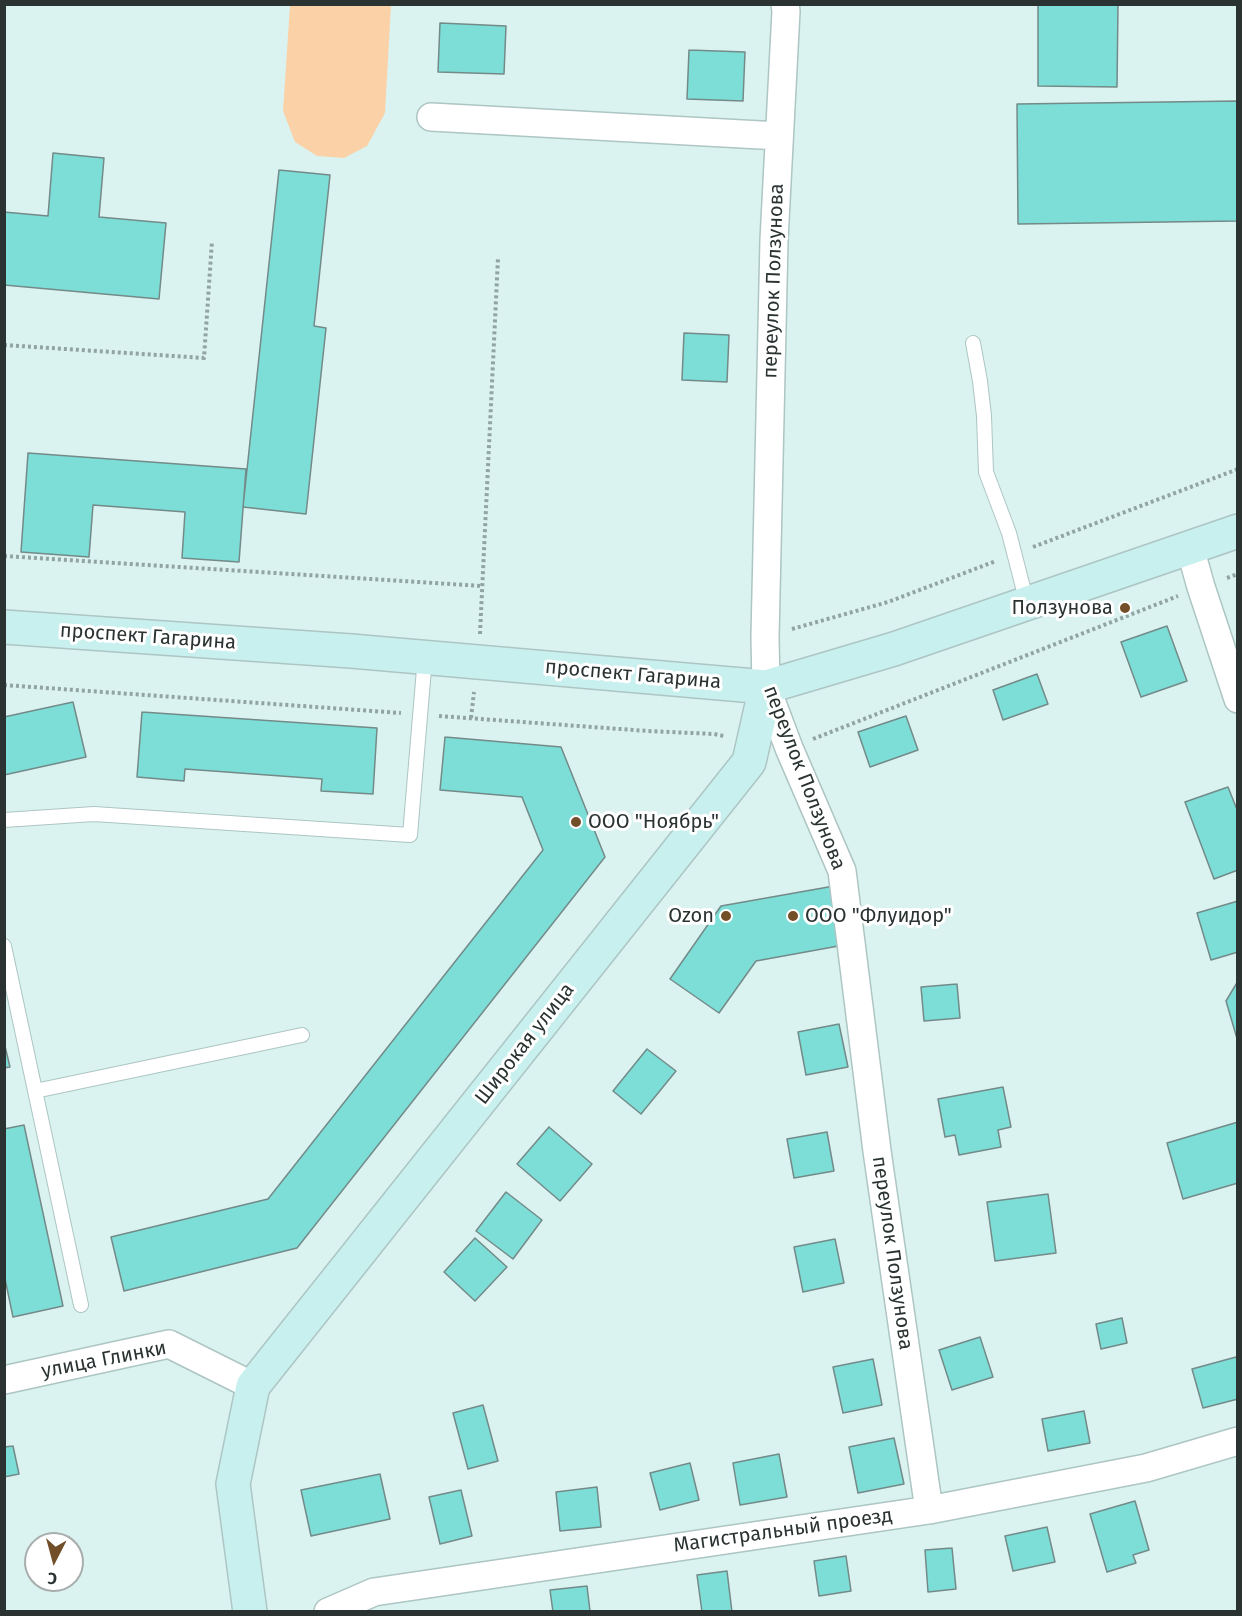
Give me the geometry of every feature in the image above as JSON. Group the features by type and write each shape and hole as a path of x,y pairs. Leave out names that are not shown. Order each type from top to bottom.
{"main road":[{"name":"проспект Гагарина","path":"4,627 479,661 766,687 894,649 1238,531"},
{"name":"Широкая улица","path":"254,1386 749,762 766,687"},
{"path":"250,1611 233,1484 254,1386"}],"street":[{"name":"переулок Ползунова","path":"785,4 773,251 765,637 766,687 789,748 842,872 877,1151 929,1510"},
{"path":"431,117 779,136"},
{"path":"1190,548 1238,699"},
{"name":"улица Глинки","path":"4,1380 169,1344 254,1386"},
{"name":"Магистральный проезд","path":"328,1611 374,1593 929,1510 1146,1468 1238,1441"}],"lane":[{"path":"973,343 984,416 986,472 1009,533 1027,603"},
{"path":"4,820 94,814 410,835 425,657"},
{"path":"4,946 81,1305"},
{"path":"35,1091 302,1035"}],"path":[{"path":"4,345 204,358 212,241"},
{"path":"471,718 479,661 498,258"},
{"path":"4,556 482,586"},
{"path":"789,748 1238,574"}],"shaded area":[{"path":"290,5 391,5 385,113 367,146 344,158 317,156 295,142 283,111"}],"building":[{"path":"1038,4 1118,4 1117,87 1038,86"},
{"path":"440,23 506,26 504,74 438,72"},
{"path":"689,50 745,52 743,101 687,99"},
{"path":"1238,101 1238,221 1018,224 1017,104"},
{"path":"53,153 104,158 99,217 166,223 159,299 4,285 4,212 48,216"},
{"path":"279,170 330,175 314,326 326,328 306,514 243,507"},
{"path":"684,333 729,335 727,382 682,380"},
{"path":"28,453 246,469 239,562 182,558 185,512 93,505 89,557 21,552"},
{"path":"1167,626 1187,681 1141,697 1121,642"},
{"path":"1037,674 1048,704 1003,720 993,690"},
{"path":"73,702 86,757 4,775 4,717"},
{"path":"142,712 377,728 373,794 321,791 322,779 185,769 184,781 137,777"},
{"path":"906,716 918,750 870,767 858,732"},
{"path":"445,737 561,747 605,857 297,1248 124,1291 111,1237 268,1199 543,850 522,797 440,790"},
{"path":"1228,787 1238,812 1238,870 1214,879 1185,802"},
{"path":"834,886 844,945 756,961 719,1013 670,979 721,906"},
{"path":"1238,901 1238,952 1211,960 1197,913"},
{"path":"1238,981 1238,1042 1226,1001"},
{"path":"957,984 960,1018 924,1021 921,987"},
{"path":"839,1024 848,1067 806,1075 798,1032"},
{"path":"4,1042 10,1067 4,1068"},
{"path":"647,1049 676,1071 641,1114 613,1091"},
{"path":"1003,1087 1011,1127 998,1130 1001,1147 959,1155 955,1135 945,1137 938,1099"},
{"path":"1238,1122 1238,1183 1183,1199 1167,1143"},
{"path":"24,1125 63,1306 13,1317 4,1274 4,1129"},
{"path":"549,1127 592,1164 560,1201 517,1164"},
{"path":"827,1132 834,1171 794,1178 787,1139"},
{"path":"506,1192 542,1220 513,1259 476,1231"},
{"path":"1048,1194 1056,1253 995,1261 987,1202"},
{"path":"475,1238 507,1267 475,1301 444,1272"},
{"path":"835,1239 844,1283 803,1292 794,1247"},
{"path":"1122,1318 1127,1343 1101,1349 1096,1324"},
{"path":"980,1337 993,1377 952,1390 939,1350"},
{"path":"1236,1357 1238,1399 1203,1408 1192,1369"},
{"path":"873,1359 882,1405 843,1413 833,1367"},
{"path":"483,1405 498,1461 468,1469 453,1413"},
{"path":"1084,1411 1090,1443 1048,1451 1042,1419"},
{"path":"894,1438 904,1484 858,1493 849,1447"},
{"path":"13,1446 19,1474 4,1477 4,1447"},
{"path":"779,1454 787,1497 740,1505 733,1463"},
{"path":"690,1463 699,1500 660,1510 650,1473"},
{"path":"380,1474 390,1519 311,1536 301,1490"},
{"path":"597,1487 601,1527 560,1531 556,1492"},
{"path":"461,1490 472,1536 440,1544 429,1497"},
{"path":"1135,1501 1149,1550 1133,1555 1136,1563 1107,1572 1090,1514"},
{"path":"1047,1527 1055,1562 1013,1571 1005,1536"},
{"path":"952,1548 956,1589 928,1592 925,1550"},
{"path":"846,1556 851,1591 819,1596 814,1561"},
{"path":"727,1571 732,1612 702,1612 697,1575"},
{"path":"587,1586 590,1611 553,1612 550,1590"}],"place":[{"name":"Ползунова","path":"1125,608"},
{"name":"ООО \"Ноябрь\"","path":"576,822"},
{"name":"Ozon","path":"726,916"},
{"name":"ООО \"Флуидор\"","path":"793,916"}]}
